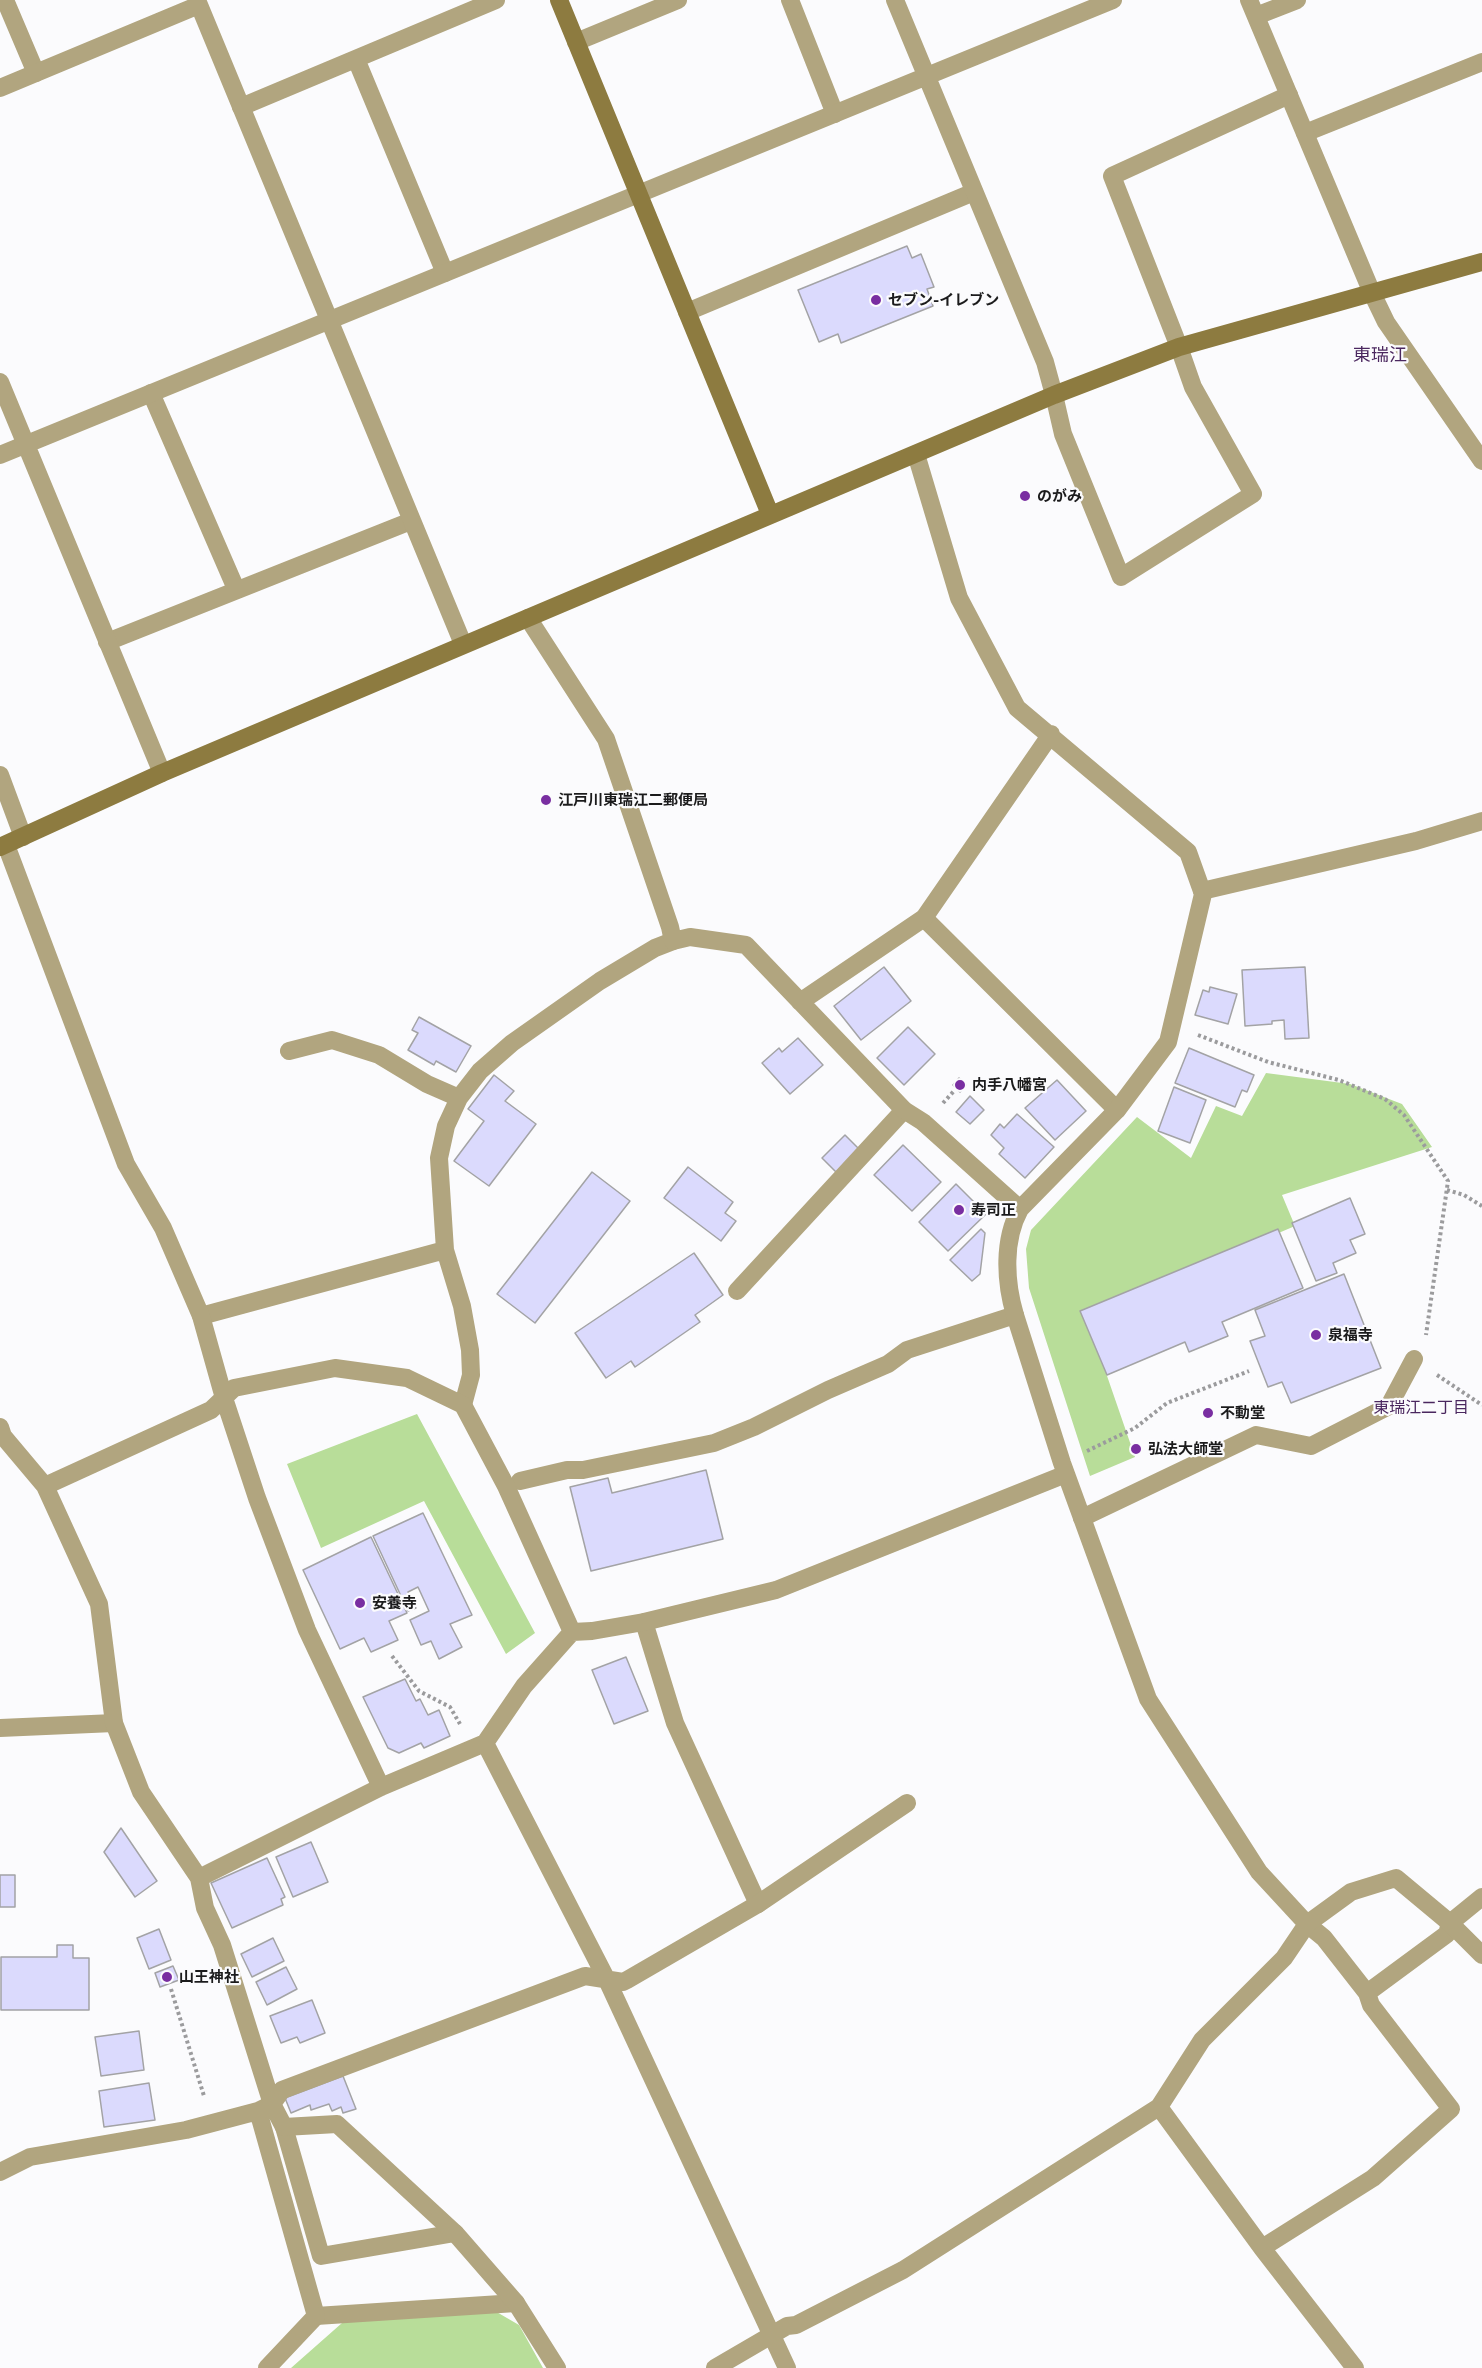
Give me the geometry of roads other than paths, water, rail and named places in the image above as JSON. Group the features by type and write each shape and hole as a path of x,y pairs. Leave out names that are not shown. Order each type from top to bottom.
{"street":[{"path":"5,0 36,73"},
{"path":"241,108 496,0"},
{"path":"559,0 770,514"},
{"path":"576,42 678,0"},
{"path":"790,0 835,114"},
{"path":"895,0 1045,362 1063,434 1121,577 1252,494 1193,387 1112,176 1289,95"},
{"path":"0,455 1113,0"},
{"path":"1297,0 1253,8 1386,322 1482,461"},
{"path":"0,88 198,3 463,644"},
{"path":"356,59 445,273"},
{"path":"1305,133 1482,62"},
{"path":"687,312 974,192"},
{"path":"10,843 162,773 1054,395 1179,347 1482,262"},
{"path":"0,382 162,773"},
{"path":"151,393 236,590"},
{"path":"916,454 959,598 1017,708 1051,734 1188,852 1203,894 1168,1042 1117,1110 1020,1209 1012,1223 1007,1250 1010,1299 1064,1468 1148,1699 1259,1872 1307,1924 1324,1938 1367,1993 1371,2005 1451,2109 1373,2178 1262,2248"},
{"path":"107,642 411,521"},
{"path":"528,618 606,740 673,941"},
{"path":"800,1002 924,918 1051,734"},
{"path":"0,775 10,843 126,1164 163,1228 201,1316 224,1398 257,1498 307,1630 381,1787"},
{"path":"1202,891 1416,841 1482,821"},
{"path":"924,918 1117,1110"},
{"path":"463,1405 471,1375 470,1350 462,1306 445,1250 438,1158 446,1126 459,1098 480,1071 512,1043 600,981 655,948 673,941 690,937 746,945 904,1110 923,1122 1020,1209"},
{"path":"288,1051 332,1040 379,1055 427,1084 459,1098"},
{"path":"737,1291 904,1110"},
{"path":"201,1316 445,1250"},
{"path":"520,1481 714,1443 754,1427 828,1390 888,1364 907,1350 1015,1315"},
{"path":"1082,1518 1256,1435 1311,1446 1389,1406 1414,1359"},
{"path":"45,1486 211,1410 234,1388 335,1368 407,1378 463,1405 506,1486 572,1632"},
{"path":"0,1427 3,1436 45,1486 99,1604 114,1723 141,1792 200,1878 205,1908 222,1945 265,2107 316,2316"},
{"path":"200,1878 381,1787 479,1746 524,1686 572,1632 644,1622 776,1590 1064,1468"},
{"path":"644,1622 675,1723 758,1905"},
{"path":"0,1728 114,1723"},
{"path":"479,1746 607,1980 787,2368"},
{"path":"0,2172 30,2157 186,2130 265,2107 282,2090 585,1976 623,1982 758,1905 907,1803"},
{"path":"715,2368 771,2335 903,2270 1159,2108 1202,2040 1284,1958 1307,1924 1352,1892 1396,1878 1450,1923 1482,1955"},
{"path":"1367,1993 1447,1935 1450,1923 1482,1897"},
{"path":"265,2107 284,2127 321,2256 455,2233"},
{"path":"1159,2108 1262,2248 1355,2368"},
{"path":"284,2127 338,2124 455,2233 516,2303 557,2368"},
{"path":"267,2368 316,2316 516,2303"}],"place":[{"name":"セブン-イレブン","path":"876,300"},
{"name":"のがみ","path":"1025,496"},
{"name":"江戸川東瑞江二郵便局","path":"546,800"},
{"name":"内手八幡宮","path":"960,1085"},
{"name":"寿司正","path":"959,1210"},
{"name":"泉福寺","path":"1316,1335"},
{"name":"不動堂","path":"1208,1413"},
{"name":"弘法大師堂","path":"1136,1449"},
{"name":"安養寺","path":"360,1603"},
{"name":"山王神社","path":"167,1977"}],"district":[{"name":"東瑞江","path":"1380,356"},
{"name":"東瑞江二丁目","path":"1421,1408"}]}
